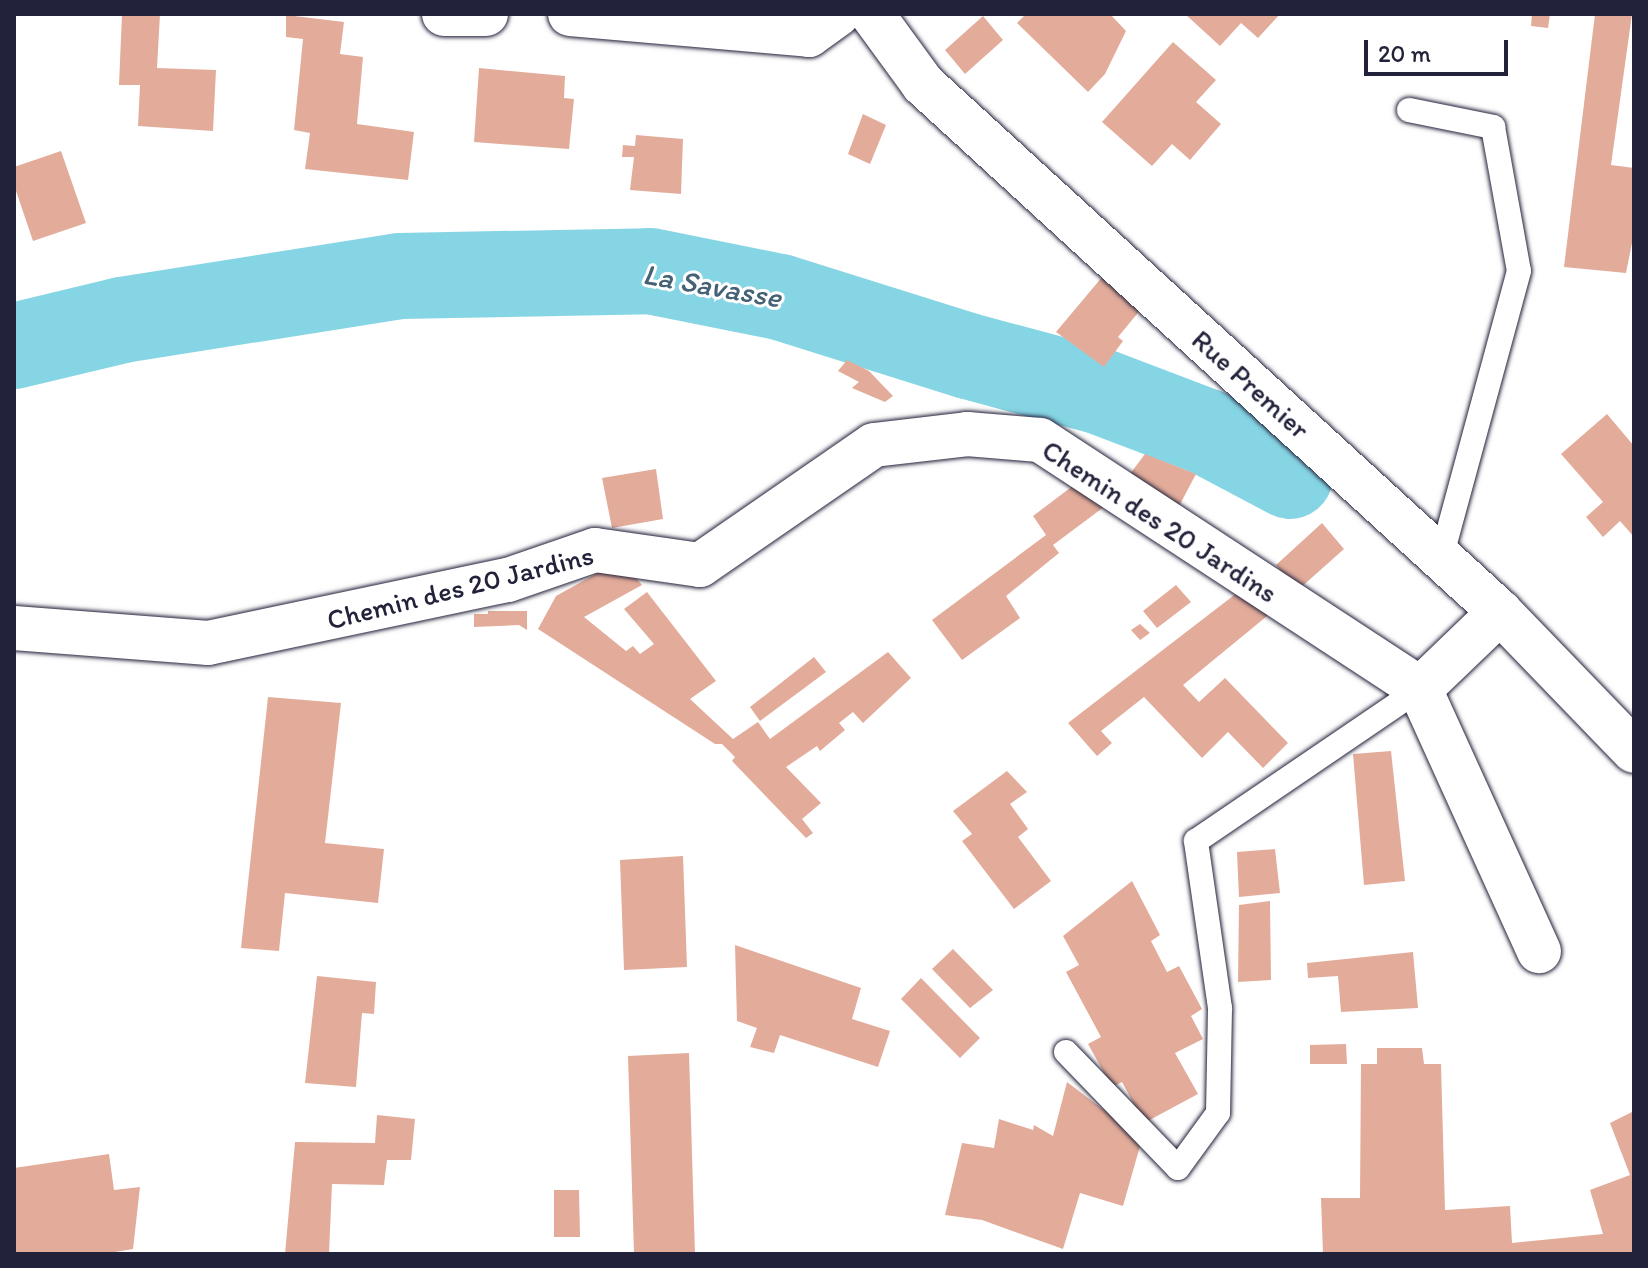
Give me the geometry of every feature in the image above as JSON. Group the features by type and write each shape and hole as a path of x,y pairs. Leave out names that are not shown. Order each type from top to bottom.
{"street":[{"path":"444,14 486,14"},
{"path":"570,14 809,35 838,14"},
{"name":"Rue Premier","path":"872,14 923,84 1500,612 1634,751"},
{"name":"Chemin des 20 Jardins","path":"14,628 208,643 508,580 595,550 700,565 874,445 967,434 1040,440 1420,689"},
{"path":"1500,612 1420,689 1539,951"}],"lane":[{"path":"1409,110 1493,127 1519,271 1441,559"},
{"path":"1066,1052 1178,1168 1218,1113 1220,1008 1196,841 1420,689"}],"building":[{"path":"122,14 160,14 157,68 216,70 213,131 138,126 140,85 119,85"},
{"path":"1026,14 1110,14 1126,31 1105,74 1088,92 1017,23"},
{"path":"1185,14 1280,14 1258,38 1241,23 1220,46"},
{"path":"1532,14 1550,14 1548,28 1531,26"},
{"path":"1595,14 1632,14 1611,165 1634,168 1634,233 1626,273 1564,267"},
{"path":"286,15 344,22 340,54 363,57 357,124 414,132 408,180 305,169 310,133 294,130 303,39 286,37"},
{"path":"983,16 1003,40 965,74 945,50"},
{"path":"1173,42 1216,80 1196,102 1221,124 1190,160 1172,144 1152,166 1102,122"},
{"path":"479,68 565,76 564,98 574,99 569,149 474,142"},
{"path":"863,114 886,125 870,164 848,154"},
{"path":"636,135 683,139 681,194 630,190 634,157 622,157 623,145 635,146"},
{"path":"61,151 86,223 33,241 14,185 14,167"},
{"path":"1108,270 1146,303 1118,337 1123,341 1104,367 1056,332"},
{"path":"847,360 869,371 893,396 885,402 852,388 859,382 838,371"},
{"path":"1607,414 1634,446 1634,537 1620,521 1603,537 1586,517 1603,502 1561,454"},
{"path":"1145,454 1196,474 1177,510 1127,478"},
{"path":"656,469 663,519 612,528 602,478"},
{"path":"1074,485 1108,504 1053,545 1059,553 1006,596 1020,618 962,660 932,620 1046,535 1033,516"},
{"path":"1322,523 1344,549 1298,590 1276,565"},
{"path":"621,560 642,585 584,617 626,651 633,646 640,654 654,644 624,609 647,592 716,681 690,699 733,739 758,722 770,739 888,652 911,678 863,723 853,712 839,723 845,730 820,751 817,746 786,767 821,803 802,819 813,833 806,838 732,761 735,757 722,744 715,744 538,629 556,596"},
{"path":"1176,585 1191,602 1157,628 1143,611"},
{"path":"1242,589 1272,612 1183,685 1199,702 1225,678 1288,743 1263,768 1228,732 1202,758 1144,697 1101,731 1112,743 1097,756 1068,723"},
{"path":"488,611 527,611 527,630 519,625 474,627 474,614 488,614"},
{"path":"1140,624 1150,633 1140,640 1131,630"},
{"path":"814,657 826,672 760,721 750,707"},
{"path":"268,697 341,703 325,843 384,849 378,903 285,893 279,951 241,948"},
{"path":"1391,751 1405,881 1364,885 1353,754"},
{"path":"1007,771 1027,792 1010,804 1028,829 1018,837 1051,881 1014,909 962,841 972,834 953,811"},
{"path":"1275,849 1280,893 1239,897 1237,852"},
{"path":"683,856 687,967 624,970 620,860"},
{"path":"1132,881 1160,935 1151,941 1167,972 1179,966 1202,1009 1191,1016 1203,1039 1175,1053 1198,1094 1144,1123 1122,1082 1112,1087 1088,1044 1101,1037 1066,972 1079,965 1063,936"},
{"path":"1270,901 1271,980 1238,982 1239,905"},
{"path":"735,945 861,988 852,1019 890,1031 878,1067 780,1035 774,1053 750,1047 757,1028 737,1021"},
{"path":"953,949 993,990 970,1008 932,969"},
{"path":"1413,952 1418,1008 1341,1012 1338,976 1308,978 1307,963"},
{"path":"317,976 376,982 374,1014 362,1013 356,1087 305,1083"},
{"path":"921,978 980,1038 960,1058 901,999"},
{"path":"1346,1044 1347,1064 1310,1064 1310,1045"},
{"path":"1377,1048 1422,1048 1424,1064 1441,1064 1445,1210 1510,1206 1512,1243 1603,1234 1590,1190 1630,1175 1610,1123 1634,1111 1634,1254 1323,1254 1321,1198 1360,1198 1361,1064 1377,1064"},
{"path":"689,1053 695,1254 634,1254 628,1056"},
{"path":"1067,1082 1142,1139 1123,1206 1080,1193 1063,1249 982,1220 945,1215 962,1143 994,1148 999,1119 1033,1130 1034,1125 1053,1136"},
{"path":"377,1115 415,1119 411,1160 387,1160 384,1185 332,1184 329,1254 285,1254 295,1142 375,1143"},
{"path":"109,1154 114,1190 140,1187 133,1249 103,1254 14,1254 14,1168"},
{"path":"554,1190 579,1190 580,1237 554,1237"}],"waterway":[{"name":"La Savasse","path":"14,346 122,320 399,276 650,271 780,297 968,356 1099,391 1207,432 1290,476"}]}
